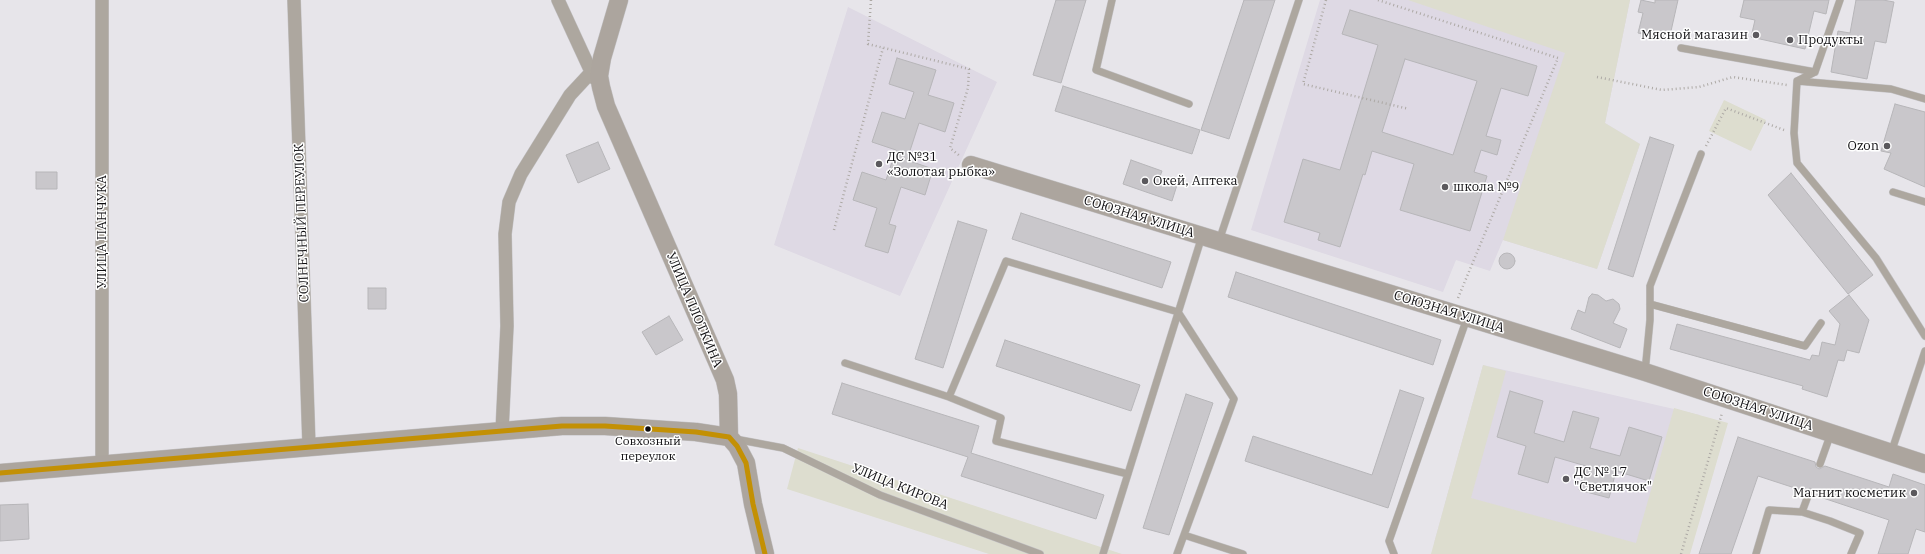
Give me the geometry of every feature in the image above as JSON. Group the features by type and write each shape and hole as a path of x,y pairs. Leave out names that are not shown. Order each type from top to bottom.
{"street":[{"name":"УЛИЦА ПАНЧУКА","path":"102,0 102,464"},
{"name":"СОЛНЕЧНЫЙ ПЕРЕУЛОК","path":"294,0 309,446"},
{"path":"502,431 507,326 506,220 509,202 521,174 570,95 597,65 558,0"},
{"name":"УЛИЦА ПЛОТКИНА","path":"619,0 597,65 606,106 725,380 728,394 728,438"},
{"name":"СОЮЗНАЯ УЛИЦА","path":"971,165 1645,372 1925,464"},
{"path":"0,473 562,426 605,426 696,432 728,438 736,446 746,463 753,504 765,554"}],"lane":[{"path":"1112,0 1096,70 1189,104"},
{"path":"1103,554 1178,312 1210,239 1299,0"},
{"path":"1796,84 1815,72 1840,0"},
{"path":"1681,48 1815,72"},
{"path":"1796,84 1891,89 1925,98"},
{"path":"1796,84 1794,133 1797,163 1876,258 1925,336"},
{"path":"1645,372 1650,286 1701,154"},
{"path":"1893,192 1925,202"},
{"path":"949,397 1006,261 1178,312 1234,399 1177,554"},
{"path":"1650,304 1805,346 1821,323"},
{"path":"1394,554 1390,541 1459,315"},
{"path":"1891,453 1925,351"},
{"path":"845,363 949,397 1001,418 996,441 1128,474"},
{"path":"1820,464 1831,433"},
{"name":"УЛИЦА КИРОВА","path":"728,438 783,448 880,495 1040,554"},
{"path":"1802,512 1809,493"},
{"path":"1756,554 1769,510 1802,512 1860,533 1851,554"},
{"path":"1184,535 1243,554"}],"path":[{"path":"871,0 868,44 969,69 968,88 950,148 971,165"},
{"path":"1326,0 1303,84 1409,109"},
{"path":"1378,0 1558,58 1459,315"},
{"path":"834,230 883,48"},
{"path":"1597,77 1662,90 1699,87 1733,78 1796,84"},
{"path":"1701,154 1726,108 1794,133"},
{"path":"1681,554 1725,399"}],"shaded area":[{"name":"школа №9","path":"1320,0 1630,0 1605,123 1640,144 1597,269 1503,240 1490,271 1456,260 1443,292 1251,230"},
{"path":"1408,0 1630,0 1605,123 1640,144 1597,269 1503,240 1565,53"},
{"name":"ДС №31 «Золотая рыбка»","path":"848,7 997,82 900,296 774,245"},
{"path":"1724,100 1766,120 1751,151 1709,131"},
{"name":"ДС № 17 \"Светлячок\"","path":"1483,365 1700,415 1659,554 1481,554 1434,543"},
{"path":"1483,365 1506,371 1471,498 1636,543 1674,408 1728,423 1690,554 1431,554"},
{"path":"798,448 1122,554 989,554 787,489"}],"building":[{"path":"1056,0 1086,0 1061,83 1033,75"},
{"path":"1244,0 1275,0 1229,139 1201,130"},
{"path":"1641,0 1655,3 1655,0 1678,0 1669,40 1638,33 1643,13 1638,12"},
{"path":"1744,0 1829,0 1826,14 1814,11 1805,49 1751,37 1755,20 1740,17"},
{"path":"1856,0 1883,0 1894,2 1886,43 1875,41 1867,79 1831,72 1838,31 1850,33"},
{"path":"1350,10 1537,66 1528,96 1501,88 1486,136 1501,140 1497,155 1481,150 1474,172 1487,176 1470,231 1400,210 1414,164 1372,151 1365,175 1363,174 1340,247 1318,240 1320,233 1284,222 1303,159 1340,170 1378,45 1342,34","holes":["1405,59 1477,81 1453,155 1382,132"]},
{"path":"897,58 936,70 928,95 954,103 945,132 919,123 907,160 933,169 925,195 901,187 889,224 896,226 888,253 865,246 877,208 853,200 862,172 886,180 896,150 872,142 882,112 905,119 914,92 889,84"},
{"path":"1063,86 1200,130 1192,154 1055,111"},
{"path":"1895,104 1925,112 1925,187 1884,169 1891,153 1881,151"},
{"path":"1650,137 1674,145 1633,277 1608,269"},
{"path":"598,142 610,169 578,183 566,155"},
{"name":"Окей, Аптека","path":"1131,160 1162,171 1159,179 1177,185 1172,201 1123,184"},
{"path":"36,172 57,172 57,189 36,189"},
{"path":"1791,173 1873,275 1848,294 1768,195"},
{"path":"1021,213 1171,262 1162,288 1012,239"},
{"path":"958,221 987,230 943,368 915,359"},
{"path":"1507,253 1514,258 1515,261 1510,268 1507,269 1500,264 1499,261 1504,254"},
{"path":"1236,272 1441,340 1433,365 1228,297"},
{"path":"368,288 386,288 386,309 368,309"},
{"path":"1592,294 1598,295 1606,301 1613,299 1619,304 1620,309 1613,323 1627,329 1620,348 1571,329 1578,310 1585,313 1589,297"},
{"path":"1849,295 1869,320 1859,353 1847,350 1844,361 1838,360 1827,397 1802,389 1803,386 1670,349 1677,324 1810,360 1812,355 1819,356 1822,342 1835,345 1840,324 1829,311"},
{"path":"669,316 683,340 656,355 642,332"},
{"path":"1005,340 1140,385 1131,411 996,366"},
{"path":"842,383 979,426 971,453 1104,495 1096,519 961,476 968,457 832,414"},
{"path":"1400,390 1424,398 1388,508 1245,461 1253,436 1372,475"},
{"path":"1510,391 1543,401 1534,433 1564,442 1573,411 1599,418 1590,448 1620,456 1629,427 1662,437 1649,481 1616,471 1609,498 1579,490 1586,466 1555,457 1548,483 1518,474 1526,446 1497,437"},
{"path":"1186,394 1213,403 1169,535 1143,528"},
{"path":"1738,437 1815,462 1816,467 1819,469 1825,466 1889,487 1893,474 1925,485 1925,532 1916,529 1908,554 1878,554 1889,520 1814,495 1813,490 1810,488 1804,491 1758,476 1731,554 1699,554"},
{"path":"28,504 29,539 0,541 0,505"}],"transit line":[{"path":"0,473 562,426 605,426 696,432 729,437 737,446 746,463 753,504 765,554"}],"place":[{"name":"Мясной магазин","path":"1756,35"},
{"name":"Продукты","path":"1790,40"},
{"name":"Ozon","path":"1887,146"},
{"name":"ДС №31 «Золотая рыбка»","path":"879,164"},
{"name":"Окей, Аптека","path":"1145,181"},
{"name":"школа №9","path":"1445,187"},
{"name":"Совхозный переулок","path":"648,429"},
{"name":"ДС № 17 \"Светлячок\"","path":"1566,479"},
{"name":"Магнит косметик","path":"1914,493"}]}
